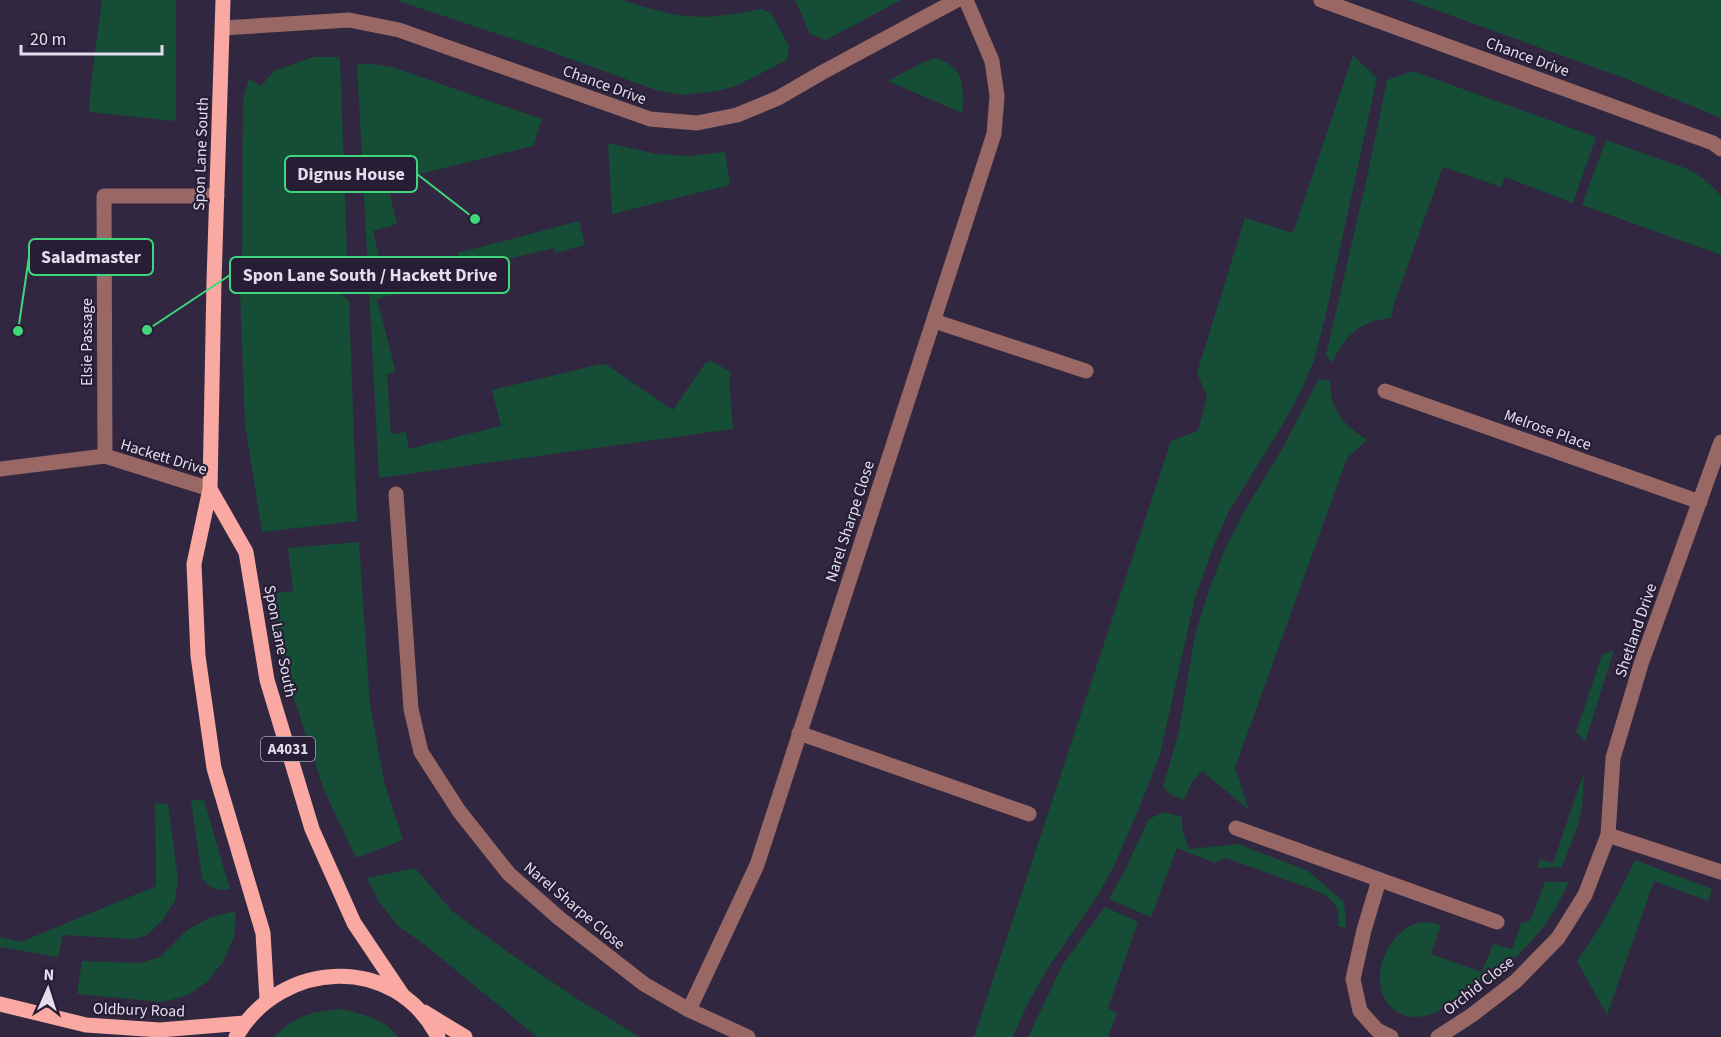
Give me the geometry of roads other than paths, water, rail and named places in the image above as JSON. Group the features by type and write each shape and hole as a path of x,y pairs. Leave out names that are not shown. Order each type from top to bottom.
{"main road":[{"name":"Spon Lane South","path":"223,0 210,489 194,564 198,656 214,768 263,933 267,1000"},
{"name":"Spon Lane South","path":"210,489 246,552 267,680 312,829 354,923 403,996"},
{"path":"236,1037 244,1023 267,1000 287,987 326,976 350,976 376,983 403,996 422,1011 465,1037"},
{"name":"Oldbury Road","path":"0,1004 86,1025 160,1030 244,1023"},
{"path":"422,1011 438,1037"}],"street":[{"name":"Chance Drive","path":"223,28 349,20 399,30 650,119 697,123 737,115 778,98 957,0"},
{"name":"Narel Sharpe Close","path":"689,1010 757,865 994,134 997,96 992,61 966,0"},
{"name":"Chance Drive","path":"1321,0 1713,143 1721,149"},
{"name":"Elsie Passage","path":"105,456 104,196 217,196"},
{"path":"934,321 1086,371"},
{"name":"Melrose Place","path":"1385,391 1700,502"},
{"name":"Shetland Drive","path":"1608,835 1613,758 1641,664 1721,442"},
{"name":"Hackett Drive","path":"0,468 105,456 210,489"},
{"name":"Narel Sharpe Close","path":"396,494 411,709 421,752 459,811 509,874 559,918 644,984 689,1010 748,1037"},
{"path":"799,732 1029,814"},
{"path":"1236,828 1497,922"},
{"path":"1608,835 1721,872"},
{"name":"Orchid Close","path":"1438,1037 1472,1015 1516,981 1558,938 1585,895 1608,835"},
{"path":"1379,880 1364,930 1353,979 1359,1011 1377,1029 1391,1037"}],"place":[{"name":"Dignus House","path":"475,219"},
{"name":"Spon Lane South / Hackett Drive","path":"147,330"},
{"name":"Saladmaster","path":"18,331"}]}
